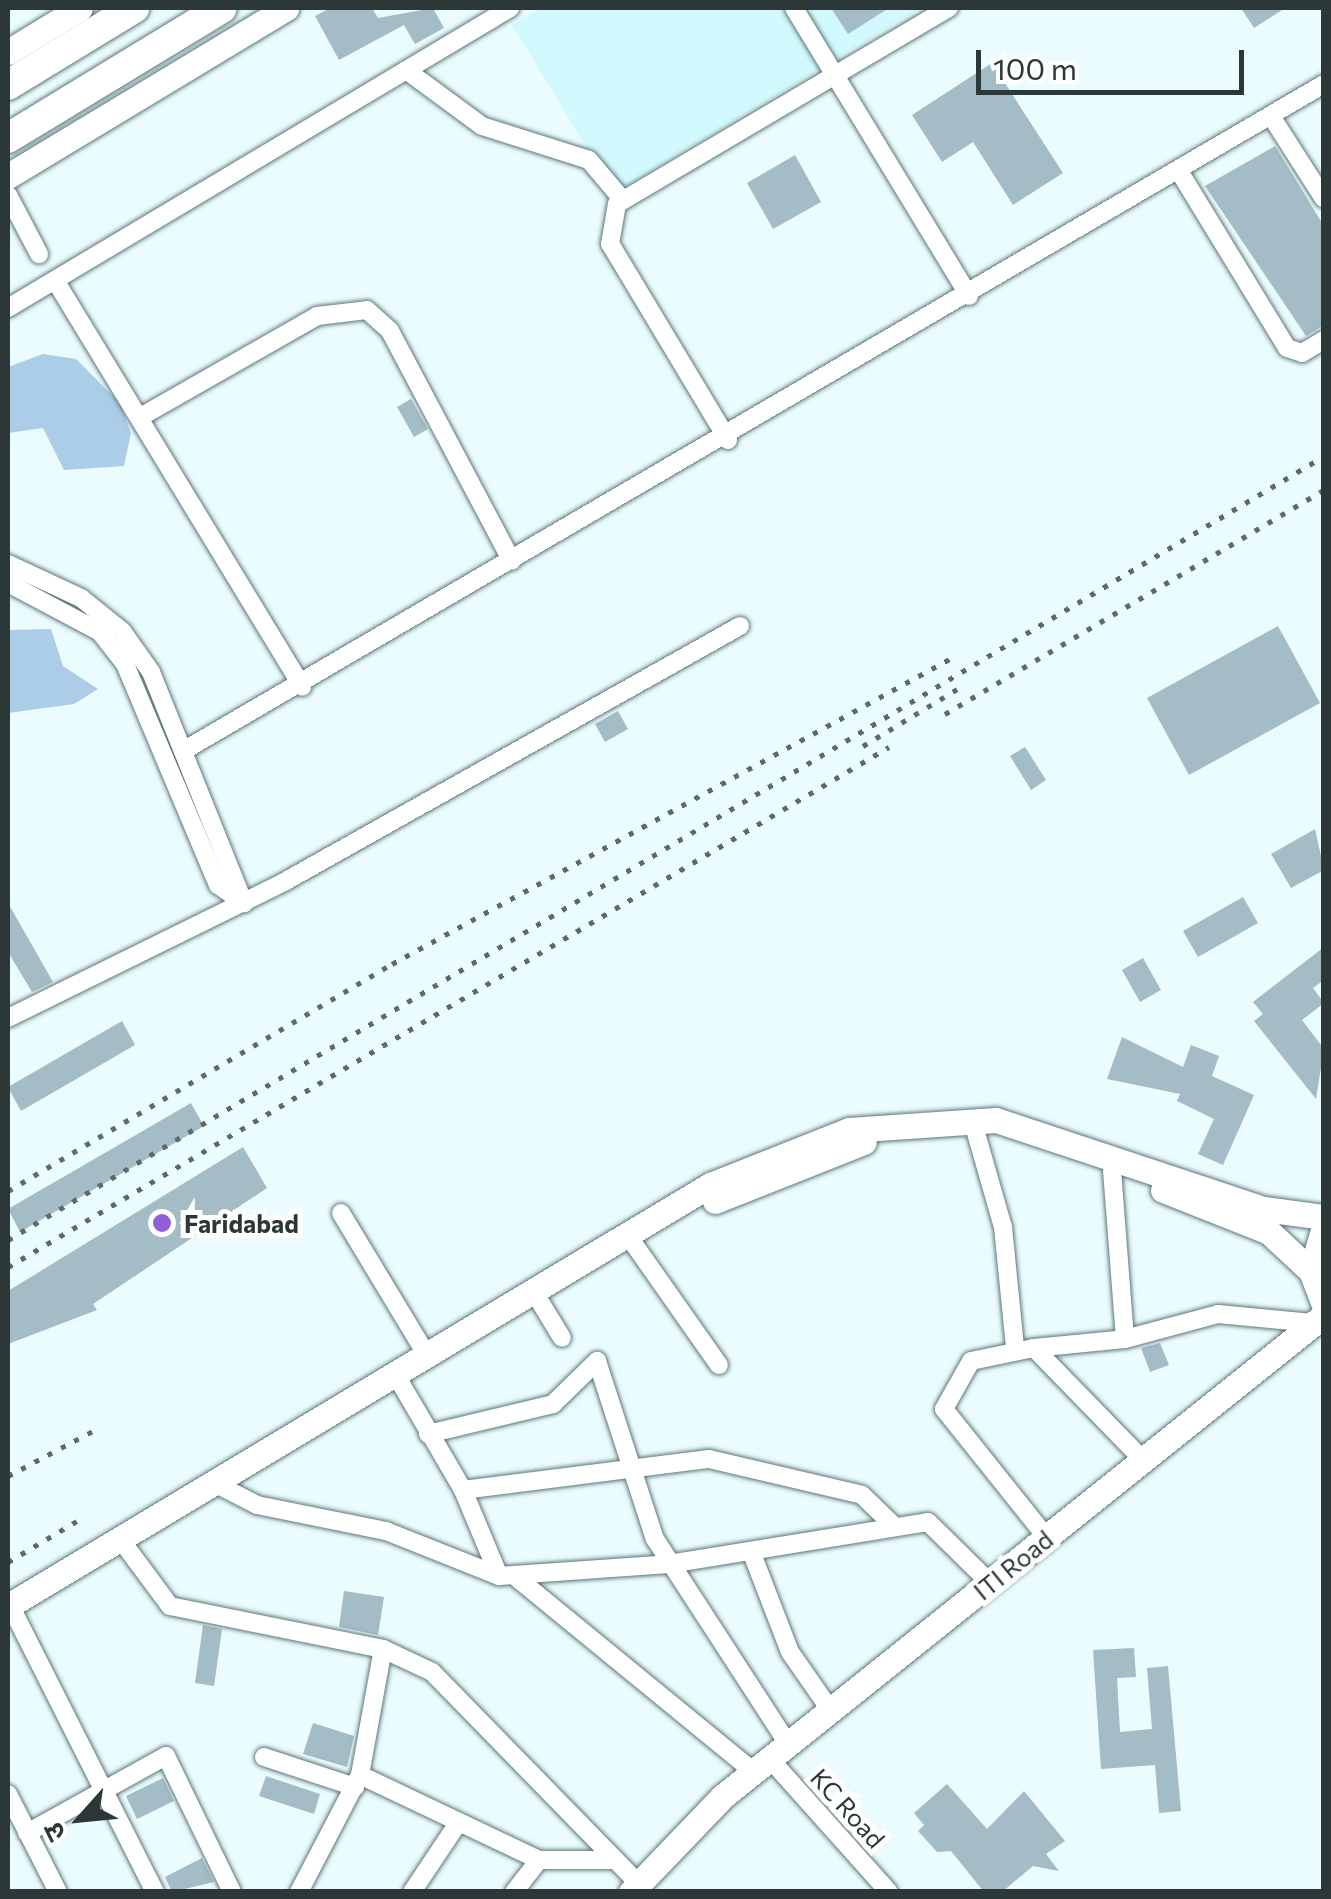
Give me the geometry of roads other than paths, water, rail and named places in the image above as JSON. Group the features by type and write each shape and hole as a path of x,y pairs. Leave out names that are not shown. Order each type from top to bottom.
{"highway":[{"path":"8,85 134,8"},
{"path":"8,138 222,8"}],"street":[{"path":"8,52 80,8"},
{"path":"8,176 286,8"},
{"path":"8,308 510,8"},
{"path":"794,8 969,296"},
{"path":"728,440 610,244 622,199 832,72 949,8"},
{"path":"406,70 482,126 589,160 622,199"},
{"path":"183,750 302,688 512,561 728,440 1324,84"},
{"path":"1271,116 1324,199"},
{"path":"1179,172 1288,348 1302,353 1324,340"},
{"path":"8,195 39,254"},
{"path":"55,280 142,416 302,688"},
{"path":"142,416 317,316 367,310 390,331 512,561"},
{"path":"8,564 80,598 122,631 151,672 244,903"},
{"path":"8,583 100,632 125,664 218,885 244,903"},
{"path":"8,1018 244,903 740,626"},
{"path":"156,1892 9,1606 631,1240 710,1185 786,1150 874,1124 939,1118 1066,1136 1264,1209 1324,1217"},
{"path":"976,1133 1003,1228 1024,1348 1143,1460"},
{"path":"659,1222 873,1139 976,1133 1112,1170 1269,1232 1311,1270"},
{"path":"1112,1170 1125,1338"},
{"path":"342,1213 429,1358"},
{"path":"1046,1538 944,1409 971,1360 1024,1348 1125,1338 1218,1314 1320,1315 1311,1270 1324,1227"},
{"path":"631,1240 719,1364"},
{"path":"536,1295 562,1338"},
{"name":"ITI Road","path":"641,1889 704,1816 770,1758 1320,1315"},
{"path":"428,1434 553,1404 597,1362 669,1564 770,1758"},
{"path":"397,1378 463,1490 508,1577"},
{"path":"463,1490 709,1459 862,1495 894,1526"},
{"path":"218,1485 257,1504 386,1531 508,1577 770,1758"},
{"path":"508,1577 669,1564 894,1526 936,1526 990,1584"},
{"path":"121,1540 170,1606 383,1649 432,1672 641,1889"},
{"path":"752,1551 790,1652 831,1711"},
{"path":"299,1892 358,1781 383,1649"},
{"path":"28,1833 166,1756 232,1892"},
{"path":"264,1757 358,1781 539,1860 614,1860"},
{"name":"KC Road","path":"770,1758 890,1892"},
{"path":"8,1794 58,1892"},
{"path":"412,1892 458,1823"},
{"path":"514,1892 539,1860"}],"railway":[{"path":"8,1240 1324,456"},
{"path":"945,714 1324,490"},
{"path":"8,1191 392,964 957,655"},
{"path":"863,746 957,689"},
{"path":"8,1267 889,747"},
{"path":"8,1476 95,1430"},
{"path":"8,1562 77,1521"}],"place":[{"name":"Faridabad","path":"162,1223"}]}
